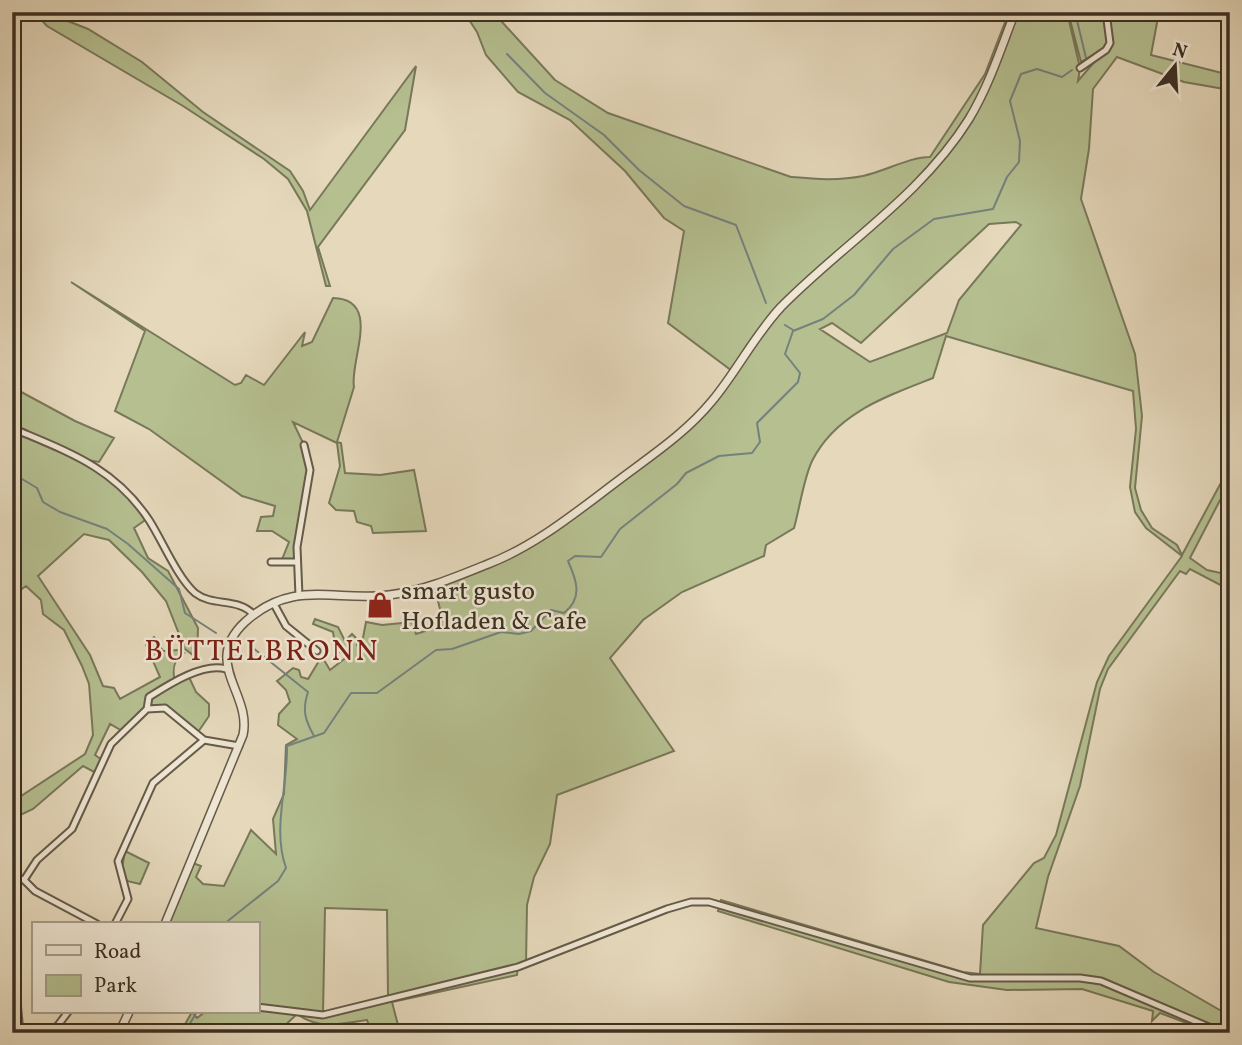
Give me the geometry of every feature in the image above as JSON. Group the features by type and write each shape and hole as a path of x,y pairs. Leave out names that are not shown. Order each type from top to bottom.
{"street":[{"path":"166,922 239,746 245,718 226,669 228,651 236,633 254,615 274,604 299,596 322,593 389,595 445,582 499,560 557,526 678,436 713,400 767,322 909,193 948,149 970,116 1015,12"},
{"path":"1080,68 1106,50 1110,43 1106,12"},
{"path":"12,428 104,471 140,508 195,593 209,600 245,606 254,615"},
{"path":"299,596 297,562 300,520 310,470 304,444"},
{"path":"271,562 297,562"},
{"path":"274,604 286,626 317,651"},
{"path":"24,880 37,860 72,830 111,744 147,709 149,697 166,686 216,666 226,669"},
{"path":"147,709 164,708 204,740 239,746"},
{"path":"116,922 128,899 118,867 120,853 153,783 204,740"},
{"path":"12,877 24,880 35,891 93,922"},
{"path":"259,1007 323,1015 518,967 667,909 691,902 709,902 970,978 1080,978 1101,981 1223,1033"},
{"path":"12,993 17,1000 20,1033"},
{"path":"52,1033 66,1014"},
{"path":"119,1033 127,1014"}],"green space":[{"path":"34,12 45,12 88,29 142,62 203,112 290,171 303,191 310,210 416,66 405,130 318,247 330,286 326,286 307,211 288,179 264,159 183,106 47,26"},
{"path":"464,12 493,12 555,80 608,113 791,177 836,179 863,176 914,159 930,157 985,74 1009,12 1067,12 1080,68 1078,81 1108,46 1081,62 1068,12 1159,12 1151,55 1230,75 1230,90 1184,82 1117,57 1093,89 1089,149 1081,199 1135,354 1142,416 1135,488 1141,510 1152,528 1177,545 1182,555 1230,466 1230,481 1190,558 1207,570 1230,575 1230,590 1190,569 1186,574 1180,571 1108,669 1100,689 1080,786 1048,877 1036,928 1119,946 1154,972 1230,1016 1230,1033 1213,1033 1160,1013 1152,1021 1153,1011 1082,989 1007,990 949,982 718,911 721,900 963,972 980,974 983,925 1034,863 1044,858 1056,835 1097,682 1109,656 1182,556 1146,528 1135,512 1130,487 1136,429 1133,391 946,336 933,378 864,408 835,430 822,444 809,469 794,528 766,545 764,556 682,592 643,620 610,658 674,751 557,795 550,844 534,877 527,905 526,964 518,967 517,975 392,1002 403,1033 372,1033 367,1020 322,1024 297,1014 277,1033 180,1033 191,1014 197,1018 202,1014 259,1014 259,922 169,922 193,863 201,866 196,877 203,884 224,886 251,830 276,854 273,819 284,794 286,745 297,739 278,725 279,714 290,702 286,690 277,681 293,668 299,670 301,677 308,679 319,661 324,660 330,670 348,656 336,650 333,632 313,624 315,619 338,627 345,641 352,634 357,639 357,645 362,643 366,622 382,625 412,622 416,634 444,625 435,589 437,584 499,560 557,526 696,418 732,371 668,323 684,231 664,218 625,171 570,120 518,92 486,55 477,32","holes":["1016,222 1021,225 959,300 947,333 870,362 820,329 832,323 861,343 989,224","325,908 387,910 388,997 323,1014"]},
{"path":"71,282 235,385 241,383 246,375 264,385 305,332 302,346 312,342 333,298 348,301 357,309 360,334 354,387 337,442 341,443 345,473 380,475 414,470 426,531 373,533 371,526 357,522 354,511 336,510 329,503 340,466 337,443 293,422 304,445 310,470 300,520 297,562 281,562 289,542 272,531 257,531 261,517 273,516 275,506 242,496 149,429 115,411 145,331"},
{"path":"12,387 75,421 114,438 99,462 87,460 104,471 148,518 134,528 148,558 168,571 198,628 197,658 185,649 166,601 142,572 109,540 84,534 38,576 90,655 103,686 114,688 120,699 160,677 146,645 154,637 163,651 178,650 184,653 174,666 175,682 189,677 196,692 209,704 209,716 196,735 165,708 147,709 124,732 110,724 95,755 102,760 98,774 83,766 33,809 12,819 12,802 85,754 93,735 89,684 64,630 43,614 41,600 26,586 12,596"},
{"path":"125,851 149,863 140,884 127,881 122,868"}],"waterway":[{"path":"1075,12 1086,58"},
{"path":"507,54 545,93 604,135 639,170 684,206 736,225 766,303"},
{"path":"227,922 278,881 286,868 280,823 287,746 324,733 351,693 377,693 436,650 452,649 501,632 519,634 531,631 551,610 564,613 576,595 574,575 568,561 575,556 601,557 620,529 677,484 686,473 719,456 752,453 760,442 757,423 798,382 800,373 785,354 793,331 823,319 854,295 893,249 934,219 993,209 1007,177 1019,162 1020,141 1010,101 1021,74 1037,69 1062,77 1072,70"},
{"path":"785,325 793,330"},
{"path":"12,473 37,488 43,502 60,512 107,529 128,544 179,589 185,613 216,633"},
{"path":"253,648 308,692 305,715 314,736"},
{"path":"184,1033 196,1014"}],"place":[{"name":"smart gusto Hofladen & Cafe","path":"380,605"}],"district":[{"name":"BÜTTELBRONN","path":"262,650"}]}
